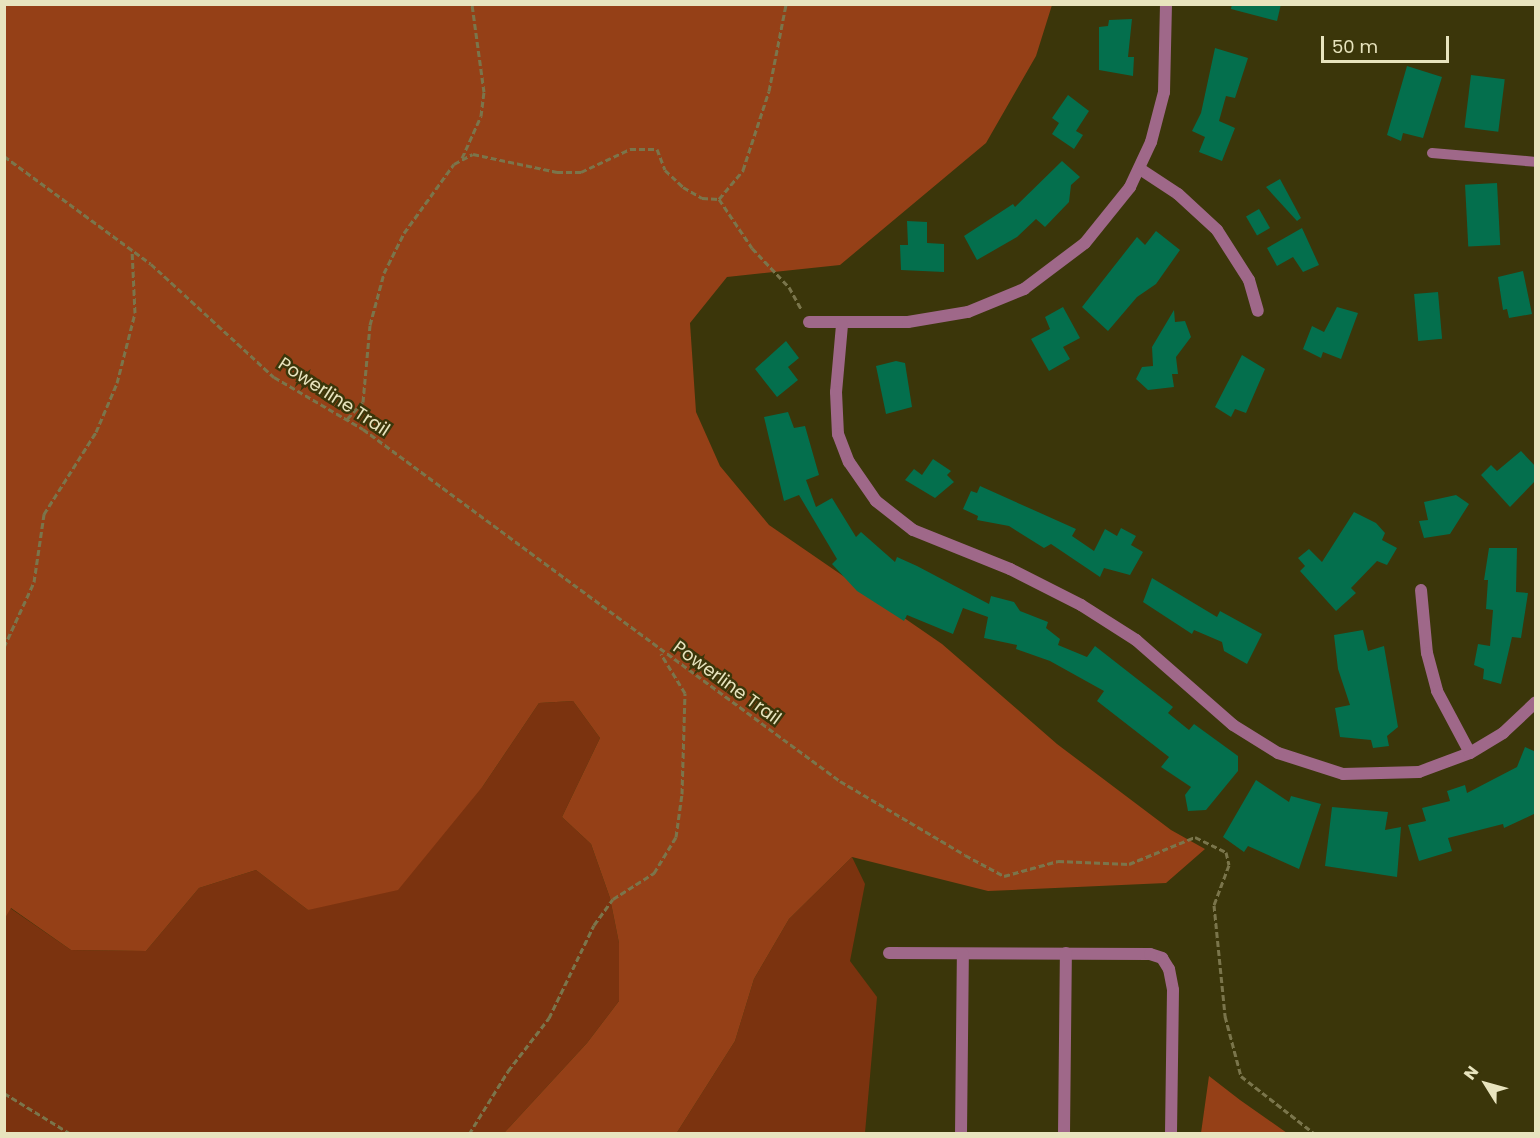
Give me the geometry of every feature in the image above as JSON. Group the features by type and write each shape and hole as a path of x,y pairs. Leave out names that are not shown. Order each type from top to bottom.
{"street":[{"path":"809,322 842,325 968,312 1024,290 1085,243 1140,169 1164,92 1167,4"},
{"path":"1140,169 1178,194 1217,231 1248,280 1258,311"},
{"path":"842,325 836,392 838,434 859,479 897,520 1081,605 1173,669 1250,737 1299,762 1343,774 1396,776 1441,766 1470,753 1503,733 1536,702"},
{"path":"1421,590 1427,653 1437,691 1470,753"},
{"path":"1064,1134 1066,953"},
{"path":"889,954 1150,954 1169,969 1171,1134"},
{"path":"961,1134 963,954"}],"lane":[{"path":"1432,153 1536,162"}],"path":[{"path":"346,419 363,402 370,325 384,273 404,233 462,158 481,116 484,92 472,4"},
{"path":"719,199 743,170 769,91 786,4"},
{"path":"462,158 492,155 557,172 581,172 642,146 657,149 665,170 683,187 702,198 719,199"},
{"name":"Powerline Trail","path":"4,156 132,250 274,377 346,419 840,782 1004,876 1059,861 1129,864 1195,837 1226,852 1229,865 1214,905 1225,1016 1241,1076 1315,1134"},
{"path":"719,199 752,248 789,287 809,322"},
{"path":"4,647 34,582 44,514 96,432 117,383 135,313 132,250"},
{"path":"469,1134 508,1071 549,1018 594,925 613,899 654,873 676,837 682,794 685,693 654,647"},
{"path":"4,886 4,903"},
{"path":"4,1093 71,1134"}],"shaded area":[{"path":"5,5 1052,5 1036,56 986,143 840,265 727,277 690,323 696,412 720,466 769,525 942,644 1057,744 1171,830 1205,849 1166,883 988,891 852,857 789,919 754,979 735,1041 676,1134 504,1133 587,1043 619,1001 619,943 610,898 591,844 562,817 600,738 573,701 539,703 483,786 398,890 308,910 256,870 199,888 146,951 71,950 11,908 5,918"},
{"path":"573,701 600,738 562,817 591,844 610,898 619,943 619,1001 587,1043 504,1133 5,1134 4,918 10,908 71,950 146,951 199,888 256,870 308,910 483,786 539,703"},
{"path":"852,857 865,884 850,961 877,997 865,1133 676,1134 735,1041 754,979 789,919"},
{"path":"1209,1076 1240,1100 1287,1133 1201,1133"}],"building":[{"path":"1232,4 1281,4 1277,21 1231,9"},
{"path":"1132,19 1128,57 1134,57 1133,76 1099,70 1099,27 1108,26 1109,20"},
{"path":"1215,48 1248,58 1235,98 1226,96 1219,121 1235,128 1222,161 1199,152 1205,137 1192,131 1201,113"},
{"path":"1407,66 1442,77 1423,138 1403,133 1401,141 1387,135"},
{"path":"1471,75 1505,79 1498,132 1465,128"},
{"path":"1068,95 1089,111 1076,131 1083,135 1074,149 1052,134 1059,123 1052,118"},
{"path":"1062,161 1080,177 1071,185 1069,202 1045,227 1036,219 1017,237 977,260 964,236 1013,204 1015,207"},
{"path":"1280,179 1301,218 1297,221 1266,187"},
{"path":"1497,183 1500,245 1468,247 1465,185"},
{"path":"1259,209 1270,228 1257,236 1246,216"},
{"path":"907,221 927,222 927,243 944,244 944,272 901,270 900,245 908,245"},
{"path":"1302,228 1319,265 1303,272 1293,257 1277,266 1267,248"},
{"path":"1156,231 1180,250 1156,284 1137,297 1108,331 1082,307 1137,237 1145,245"},
{"path":"1523,271 1532,314 1509,318 1507,309 1503,310 1498,277"},
{"path":"1438,292 1442,339 1418,341 1414,294"},
{"path":"1063,307 1080,338 1063,347 1070,359 1049,371 1031,339 1050,329 1045,317"},
{"path":"1337,307 1358,313 1341,359 1323,352 1321,358 1303,349 1312,326 1324,332"},
{"path":"1174,310 1175,322 1185,321 1191,337 1176,357 1178,374 1172,374 1174,387 1148,390 1136,379 1142,367 1153,366 1152,347"},
{"path":"786,341 799,358 788,367 798,380 777,397 755,369"},
{"path":"1242,355 1265,369 1246,413 1235,409 1231,417 1215,407"},
{"path":"896,361 905,363 912,407 886,414 876,366"},
{"path":"788,412 794,428 805,426 819,475 806,480 816,507 832,498 856,537 861,532 895,562 897,557 989,604 991,596 1014,602 1020,611 1048,622 1046,628 1060,639 1058,645 1087,657 1095,646 1173,707 1168,713 1189,730 1194,724 1238,756 1238,771 1206,810 1188,811 1185,795 1191,787 1161,767 1169,757 1097,701 1104,691 1050,661 1016,649 1017,645 984,638 988,617 963,608 953,634 907,615 904,621 857,591 832,564 837,559 799,495 784,501 764,417"},
{"path":"1521,451 1536,467 1536,480 1510,507 1481,475 1491,465 1497,471"},
{"path":"933,459 951,471 947,475 954,482 935,498 905,480 914,469 922,475"},
{"path":"980,486 1076,529 1072,536 1094,551 1105,529 1117,536 1121,528 1136,536 1131,545 1143,552 1130,575 1104,568 1100,577 1051,544 1044,548 1009,526 977,520 978,516 963,509 971,491 977,493"},
{"path":"1456,495 1469,504 1450,534 1424,538 1419,521 1428,520 1424,502"},
{"path":"1354,512 1376,523 1385,533 1382,540 1397,548 1387,565 1377,561 1351,588 1356,593 1336,611 1300,571 1305,566 1298,558 1309,549 1322,562"},
{"path":"1489,548 1517,548 1516,592 1528,593 1521,638 1512,637 1501,684 1483,679 1484,669 1474,665 1478,644 1490,646 1493,610 1486,609 1488,580 1484,580"},
{"path":"1152,578 1217,617 1220,611 1262,634 1247,664 1224,651 1222,642 1194,630 1192,634 1143,602"},
{"path":"1363,630 1368,651 1384,646 1398,727 1387,736 1389,746 1373,748 1371,740 1340,737 1335,708 1350,705 1338,669 1334,635"},
{"path":"1525,747 1536,752 1536,813 1504,828 1503,824 1448,838 1452,851 1419,861 1408,825 1426,821 1422,808 1450,801 1447,791 1465,785 1467,793 1517,767"},
{"path":"1256,780 1289,802 1291,796 1321,804 1299,869 1248,846 1244,852 1223,837"},
{"path":"1332,807 1388,812 1385,830 1401,827 1397,877 1325,866"}]}
